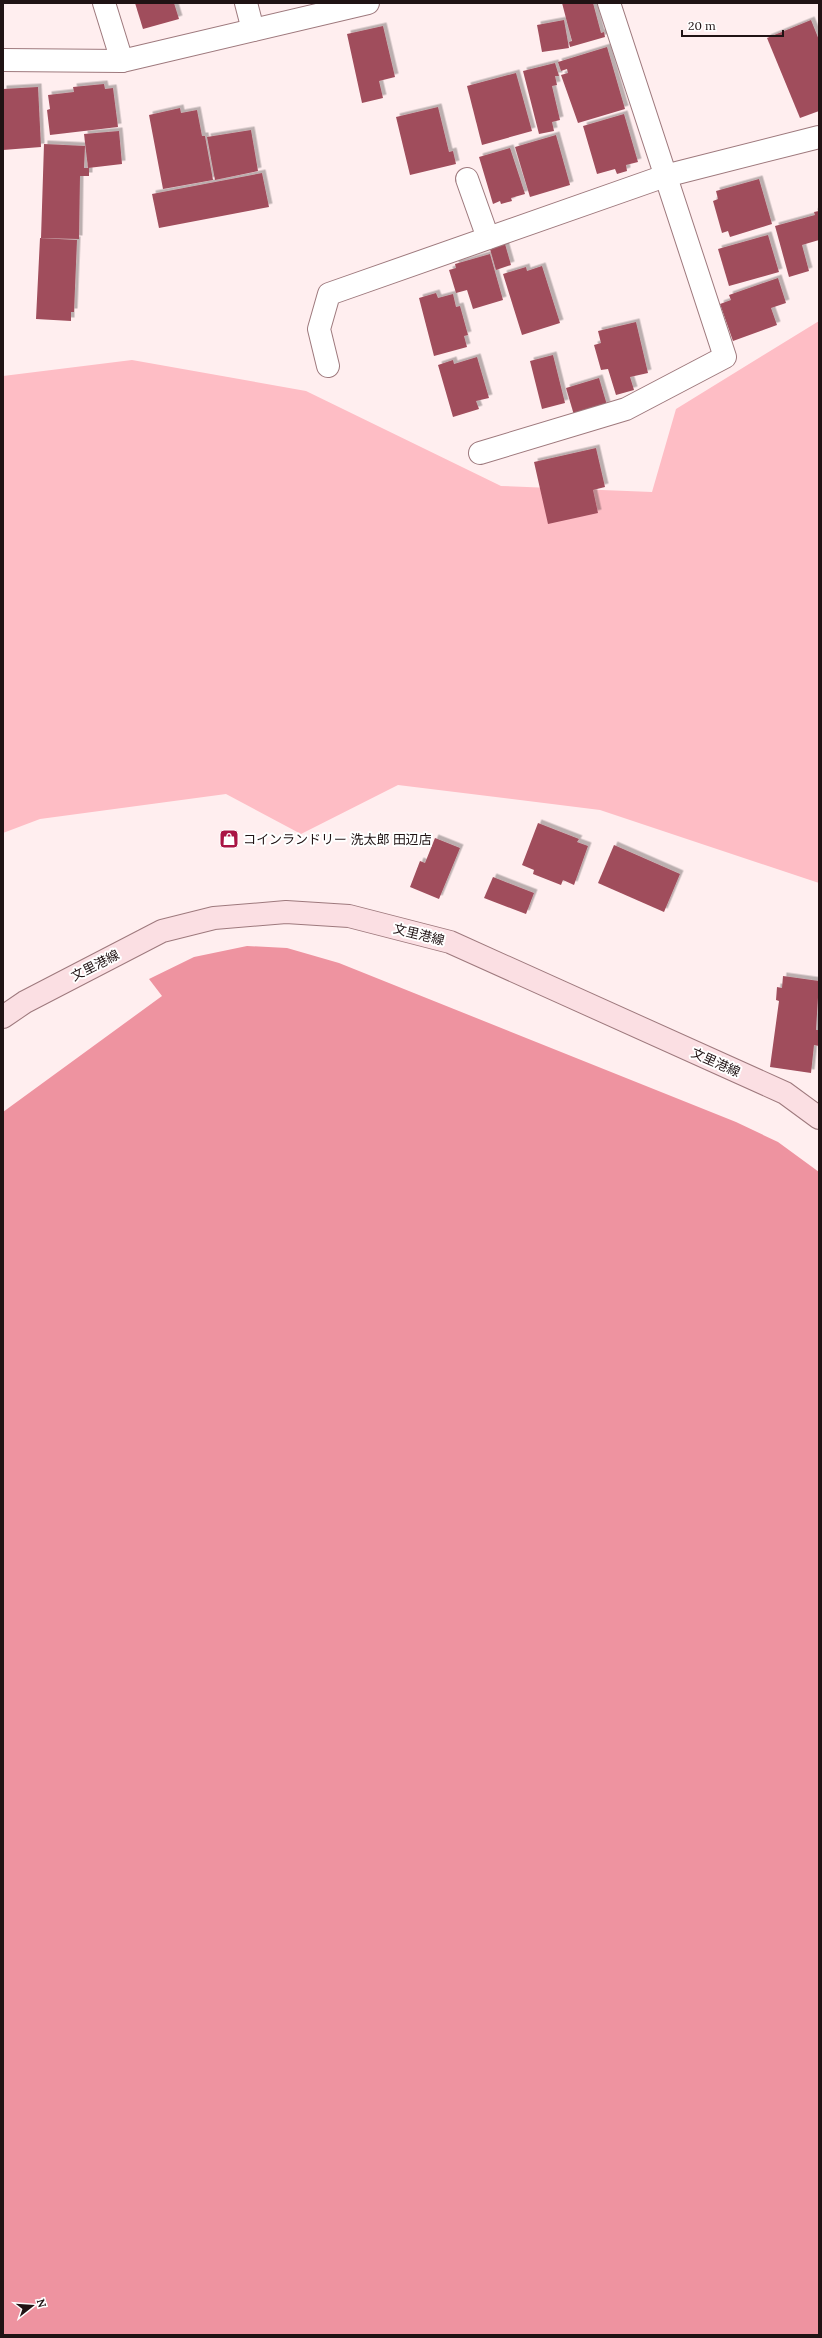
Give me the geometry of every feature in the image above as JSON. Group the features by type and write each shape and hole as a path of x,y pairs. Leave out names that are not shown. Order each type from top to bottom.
{"main road":[{"name":"文里港線","path":"3,1017 25,1002 162,931 214,918 286,912 349,916 450,942 785,1093 819,1118"}],"street":[{"path":"104,3 122,61"},
{"path":"246,3 253,30"},
{"path":"3,60 122,61 368,3"},
{"path":"480,453 626,409 726,357 609,3"},
{"path":"328,366 319,329 329,294 665,176 819,137"},
{"path":"467,179 488,238"}],"shaded area":[{"path":"819,321 819,883 600,810 398,785 301,834 226,794 40,819 3,833 3,376 132,360 306,391 501,486 652,492 676,409"},
{"path":"247,946 287,948 339,963 736,1122 778,1142 819,1172 819,2335 3,2335 3,1112 162,996 149,979 194,957"}],"building":[{"path":"135,3 174,3 179,19 143,29"},
{"path":"562,3 593,3 601,33 604,32 605,37 570,47 569,42 572,41"},
{"path":"564,20 569,48 542,52 537,25"},
{"path":"811,20 819,40 819,111 800,118 767,38"},
{"path":"383,26 395,77 379,81 383,98 362,103 347,34"},
{"path":"607,47 625,109 578,123 561,75 568,73 567,69 561,71 558,62"},
{"path":"555,63 559,76 555,76 557,85 552,86 560,120 552,122 554,131 539,134 523,71"},
{"path":"516,73 532,131 482,145 467,86"},
{"path":"104,84 105,89 113,88 118,127 50,135 47,110 50,109 48,95 74,92 73,87"},
{"path":"38,87 41,147 3,150 3,89"},
{"path":"438,107 449,152 453,151 456,164 410,175 396,117"},
{"path":"180,108 181,113 197,110 202,136 205,136 213,180 163,189 149,115"},
{"path":"624,114 638,162 626,165 627,171 617,174 615,169 597,174 583,126"},
{"path":"251,130 258,171 215,180 207,137"},
{"path":"119,131 122,164 88,168 84,134"},
{"path":"556,135 570,185 530,197 515,147"},
{"path":"44,144 85,146 84,168 89,168 89,176 80,176 79,239 41,238"},
{"path":"510,148 525,194 511,198 512,201 501,204 500,201 493,204 479,157"},
{"path":"262,173 269,207 159,228 152,194"},
{"path":"759,179 772,224 730,237 728,231 722,233 713,201 718,199 716,191"},
{"path":"819,211 819,240 802,245 809,271 789,277 775,226 815,215 814,212"},
{"path":"768,235 779,272 729,286 718,249"},
{"path":"40,238 77,240 74,312 71,312 71,321 36,319"},
{"path":"505,244 511,265 496,270 490,249"},
{"path":"490,254 503,300 473,309 467,290 456,293 449,270 456,268 455,264"},
{"path":"542,266 560,323 522,335 503,274 526,267 527,271"},
{"path":"778,278 786,303 771,308 777,325 733,341 720,304 731,300 729,295"},
{"path":"436,293 438,298 453,294 456,307 460,306 468,335 464,336 467,347 434,356 419,298"},
{"path":"636,322 648,373 630,377 634,390 616,395 608,369 601,370 594,345 601,343 598,331"},
{"path":"553,355 565,403 542,409 530,361"},
{"path":"477,357 489,398 476,401 479,409 453,417 438,365 453,360 454,364"},
{"path":"599,378 607,405 574,415 566,388"},
{"path":"596,448 605,487 593,490 598,513 548,524 534,462"},
{"path":"538,823 579,839 577,842 588,846 574,885 563,880 561,885 533,874 534,870 522,865"},
{"path":"435,838 460,848 439,899 410,887 420,861 425,863"},
{"path":"614,845 680,874 664,912 598,883"},
{"path":"493,877 534,893 526,914 484,898"},
{"path":"783,976 819,981 816,1030 819,1030 819,1046 814,1045 811,1073 770,1067 779,1001 776,1000 777,987 782,988"}],"place":[{"name":"コインランドリー 洗太郎 田辺店","path":"229,839"}]}
